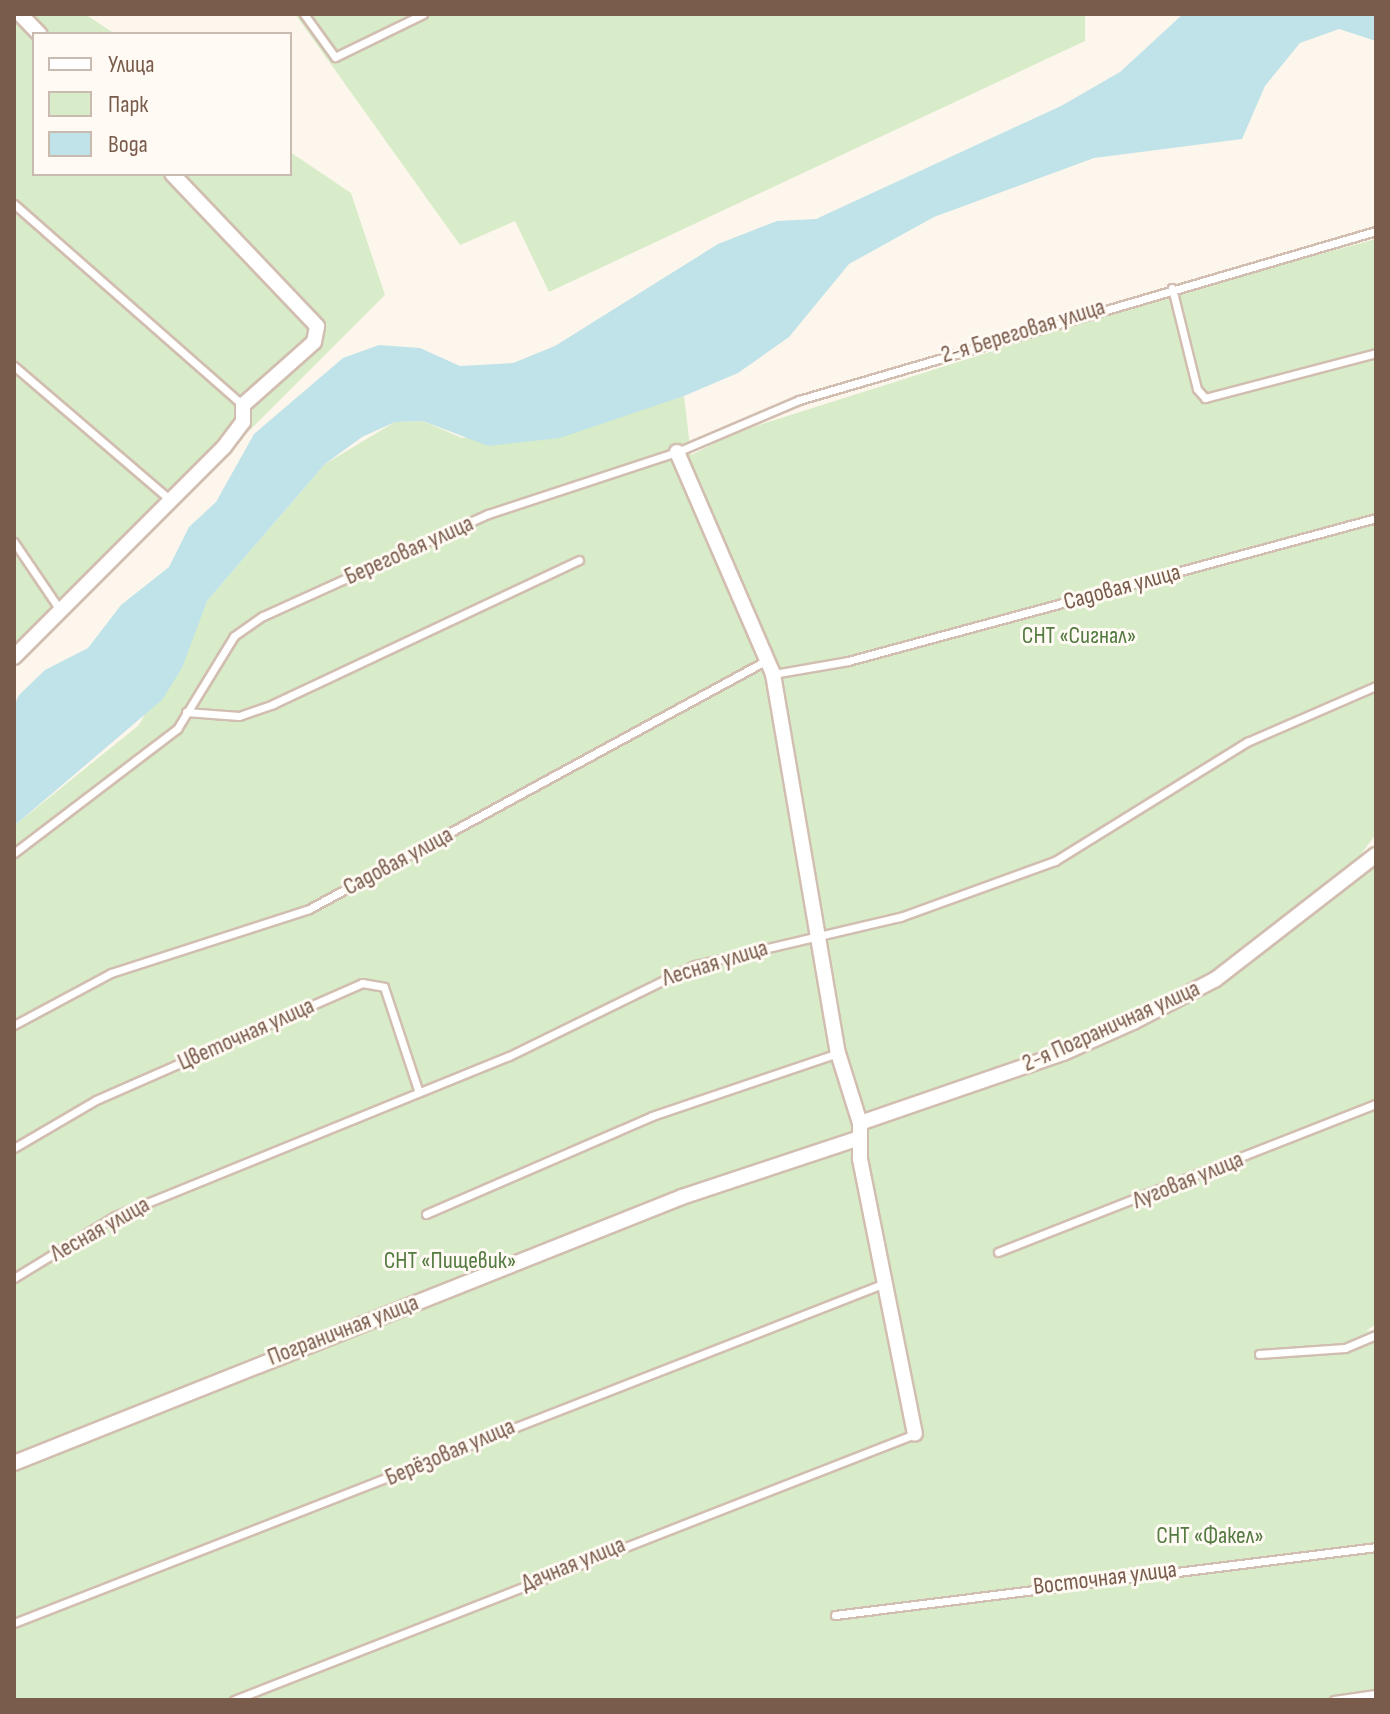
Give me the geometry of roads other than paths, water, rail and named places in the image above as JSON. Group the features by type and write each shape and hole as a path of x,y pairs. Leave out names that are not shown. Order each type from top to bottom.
{"street":[{"path":"20,14 37,32"},
{"path":"14,657 224,447 243,422 243,405 314,342 317,326 174,176"},
{"path":"677,452 770,667 838,1053 860,1123 856,1139 915,1434"},
{"name":"2-я Пограничная улица","path":"860,1123 1063,1053 1133,1022 1216,979 1376,855"},
{"name":"Пограничная улица","path":"14,1463 682,1197 856,1139"}],"lane":[{"path":"304,14 335,57 423,14"},
{"path":"14,204 243,405"},
{"name":"2-я Береговая улица","path":"677,452 799,400 1172,288 1376,231"},
{"path":"1172,288 1197,389 1205,398 1376,353"},
{"path":"14,366 169,499"},
{"name":"Береговая улица","path":"14,853 177,729 234,636 263,616 488,514 677,452"},
{"name":"Садовая улица","path":"14,1025 111,973 309,909 770,667 848,661 1376,518"},
{"path":"14,542 60,610"},
{"path":"186,712 225,717 273,704 579,560"},
{"name":"Лесная улица","path":"14,1278 115,1216 418,1090 509,1056 695,965 900,917 1055,861 1247,742 1376,686"},
{"name":"Цветочная улица","path":"14,1148 96,1100 362,983 384,987 418,1090"},
{"path":"426,1214 652,1116 838,1053"},
{"name":"Луговая улица","path":"998,1252 1376,1104"},
{"name":"Берёзовая улица","path":"14,1623 887,1282"},
{"path":"1259,1354 1345,1348 1376,1335"},
{"name":"Дачная улица","path":"234,1700 915,1434"},
{"name":"Восточная улица","path":"835,1615 1376,1547"},
{"path":"1334,1700 1376,1694"}],"water":[{"path":"1183,14 1376,14 1376,41 1339,29 1300,43 1265,86 1242,139 1094,158 934,217 849,264 789,337 738,373 684,396 560,438 488,446 423,421 395,422 362,437 325,464 207,601 182,668 162,700 14,826 14,706 19,695 45,670 88,648 121,605 169,567 189,527 216,502 254,434 343,358 379,345 420,348 460,366 513,363 555,346 718,244 777,221 816,219 1061,106 1120,72"}],"park label":[{"name":"СНТ «Сигнал»","path":"1079,636"},
{"name":"СНТ «Пищевик»","path":"450,1261"},
{"name":"СНТ «Факел»","path":"1210,1536"}]}
